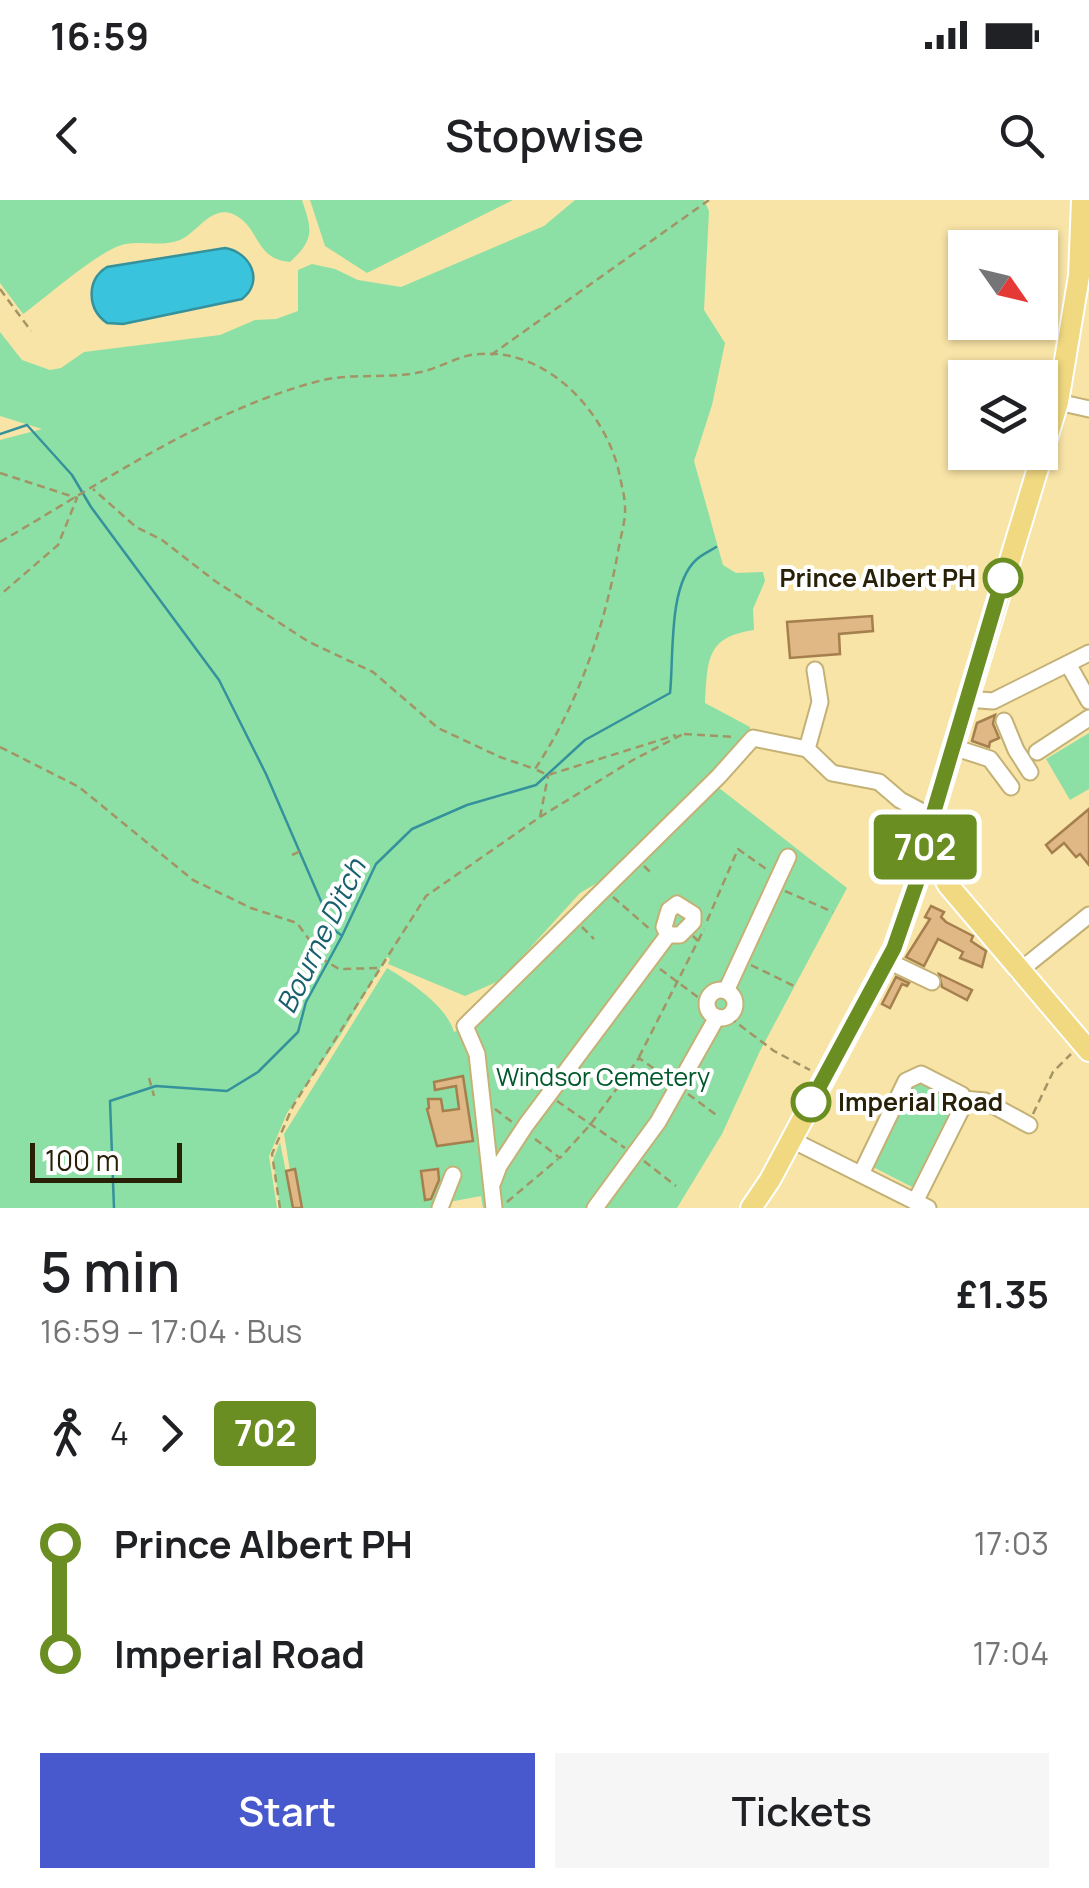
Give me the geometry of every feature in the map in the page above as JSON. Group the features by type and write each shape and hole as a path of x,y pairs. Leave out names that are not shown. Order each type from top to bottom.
{"main road":[{"path":"1058,402 1079,276 1082,200"},
{"path":"1036,470 931,821 932,854 952,893 1082,1051"},
{"path":"751,1208 770,1180 888,960 910,901 922,834 931,821"},
{"path":"919,864 930,884 952,893"},
{"path":"902,924 928,893 952,893"}],"street":[{"path":"1058,402 1089,410"},
{"path":"1000,711 1089,653"},
{"path":"1068,664 1089,701"},
{"path":"807,749 820,702 814,670"},
{"path":"967,699 1000,711 1030,772"},
{"path":"1038,752 1089,718"},
{"path":"497,1208 477,1054 465,1026 753,738 807,749 832,773 879,782 931,821"},
{"path":"952,747 990,759 1011,787"},
{"path":"726,991 788,857"},
{"path":"492,1186 499,1166 522,1130 664,939 664,917 677,904 693,914 693,936 664,939"},
{"path":"1018,972 1089,915"},
{"path":"888,960 932,982"},
{"path":"595,1208 636,1155 679,1087 717,1012 715,991 726,991"},
{"path":"717,1012 734,1003 726,991"},
{"path":"792,1140 860,1174 922,1205 964,1104 962,1095 921,1074 906,1081 860,1174"},
{"path":"963,1099 985,1101 1029,1125"},
{"path":"440,1208 453,1175"}],"path":[{"path":"491,355 709,200"},
{"path":"0,289 31,331"},
{"path":"0,542 183,436 275,395 328,379 423,372 478,354 518,358 556,376 588,407 616,459 626,508 611,590 575,699 536,769"},
{"path":"0,473 77,498"},
{"path":"94,488 136,527 162,540 246,601 309,642 373,672 438,728 500,757 548,775 683,734 753,738"},
{"path":"0,595 58,546 77,498"},
{"path":"280,1208 272,1154 293,1106 426,896 540,817 632,760 683,734"},
{"path":"0,747 79,787 192,880 251,908 296,923 324,960 339,970 380,968"},
{"path":"540,817 548,775"},
{"path":"497,1208 560,1158 590,1125 638,1058 678,982 693,936 738,849 777,882 833,912"},
{"path":"292,856 303,850"},
{"path":"606,888 627,911 664,939"},
{"path":"574,920 594,938"},
{"path":"741,960 794,986"},
{"path":"648,961 774,1051 824,1078"},
{"path":"1029,1125 1053,1072 1082,1051"},
{"path":"638,1058 719,1117"},
{"path":"149,1078 154,1096"},
{"path":"548,1095 676,1186"},
{"path":"482,1100 560,1158"}],"green space":[{"path":"0,200 302,200 309,234 304,247 290,262 278,260 263,249 242,219 218,213 180,240 115,247 23,314 0,283"},
{"path":"310,200 513,200 367,273 325,246"},
{"path":"575,200 704,200 709,211 704,310 725,343 712,405 694,461 723,565 736,573 763,572 765,581 753,609 754,630 726,638 712,653 705,703 750,727 750,738 597,883 580,893 501,980 465,996 388,964 387,957 340,1036 287,1113 269,1156 277,1208 0,1208 0,440 42,429 0,416 0,332 22,360 50,370 61,368 84,352 220,335 255,320 276,319 298,311 298,270 312,264 358,280 401,287 544,226"},
{"path":"1089,733 1089,789 1070,800 1046,759"},
{"name":"Windsor Cemetery","path":"714,784 847,888 760,1051 722,1134 677,1208 483,1208 481,1196 449,1202 446,1208 296,1208 284,1134 387,968 435,1004 454,1032 464,1027"},
{"path":"917,1078 955,1096 959,1104 919,1181 912,1187 873,1164 908,1089"},
{"path":"280,1142 293,1208 280,1208 273,1160"}],"water":[{"path":"225,248 241,255 252,268 253,284 242,299 123,324 107,323 96,310 92,287 107,267"}],"building":[{"path":"872,616 873,631 839,634 840,654 790,658 787,622"},
{"path":"995,715 993,724 999,738 990,742 989,747 972,741 977,723"},
{"path":"1089,809 1089,865 1064,843 1052,853 1046,845"},
{"path":"931,906 944,912 941,917 946,922 973,936 971,941 986,951 982,967 960,958 963,952 938,939 924,966 906,957 930,919 925,917"},
{"path":"939,974 972,990 967,1000 942,987"},
{"path":"896,977 909,983 902,984 890,1008 882,1004"},
{"path":"463,1076 473,1141 437,1146 428,1099 441,1099 443,1111 459,1109 456,1086 435,1090 434,1082"},
{"path":"295,1169 302,1208 293,1208 286,1171"},
{"path":"438,1169 439,1180 431,1199 425,1200 421,1171"}],"waterway":[{"path":"0,434 27,425 72,475 91,507 219,680 266,774 333,929 341,935"},
{"name":"Bourne Ditch","path":"114,1208 110,1101 156,1086 227,1091 258,1072 298,1032 306,1002 376,864 412,829 467,805 536,785 585,740 670,693 674,622 681,587 696,560 716,547"}],"bus line":[{"name":"702","path":"811,1102 894,948 920,873 932,818 1003,578"}],"place":[{"name":"Prince Albert PH","path":"1003,578"},
{"name":"Imperial Road","path":"811,1102"}]}
